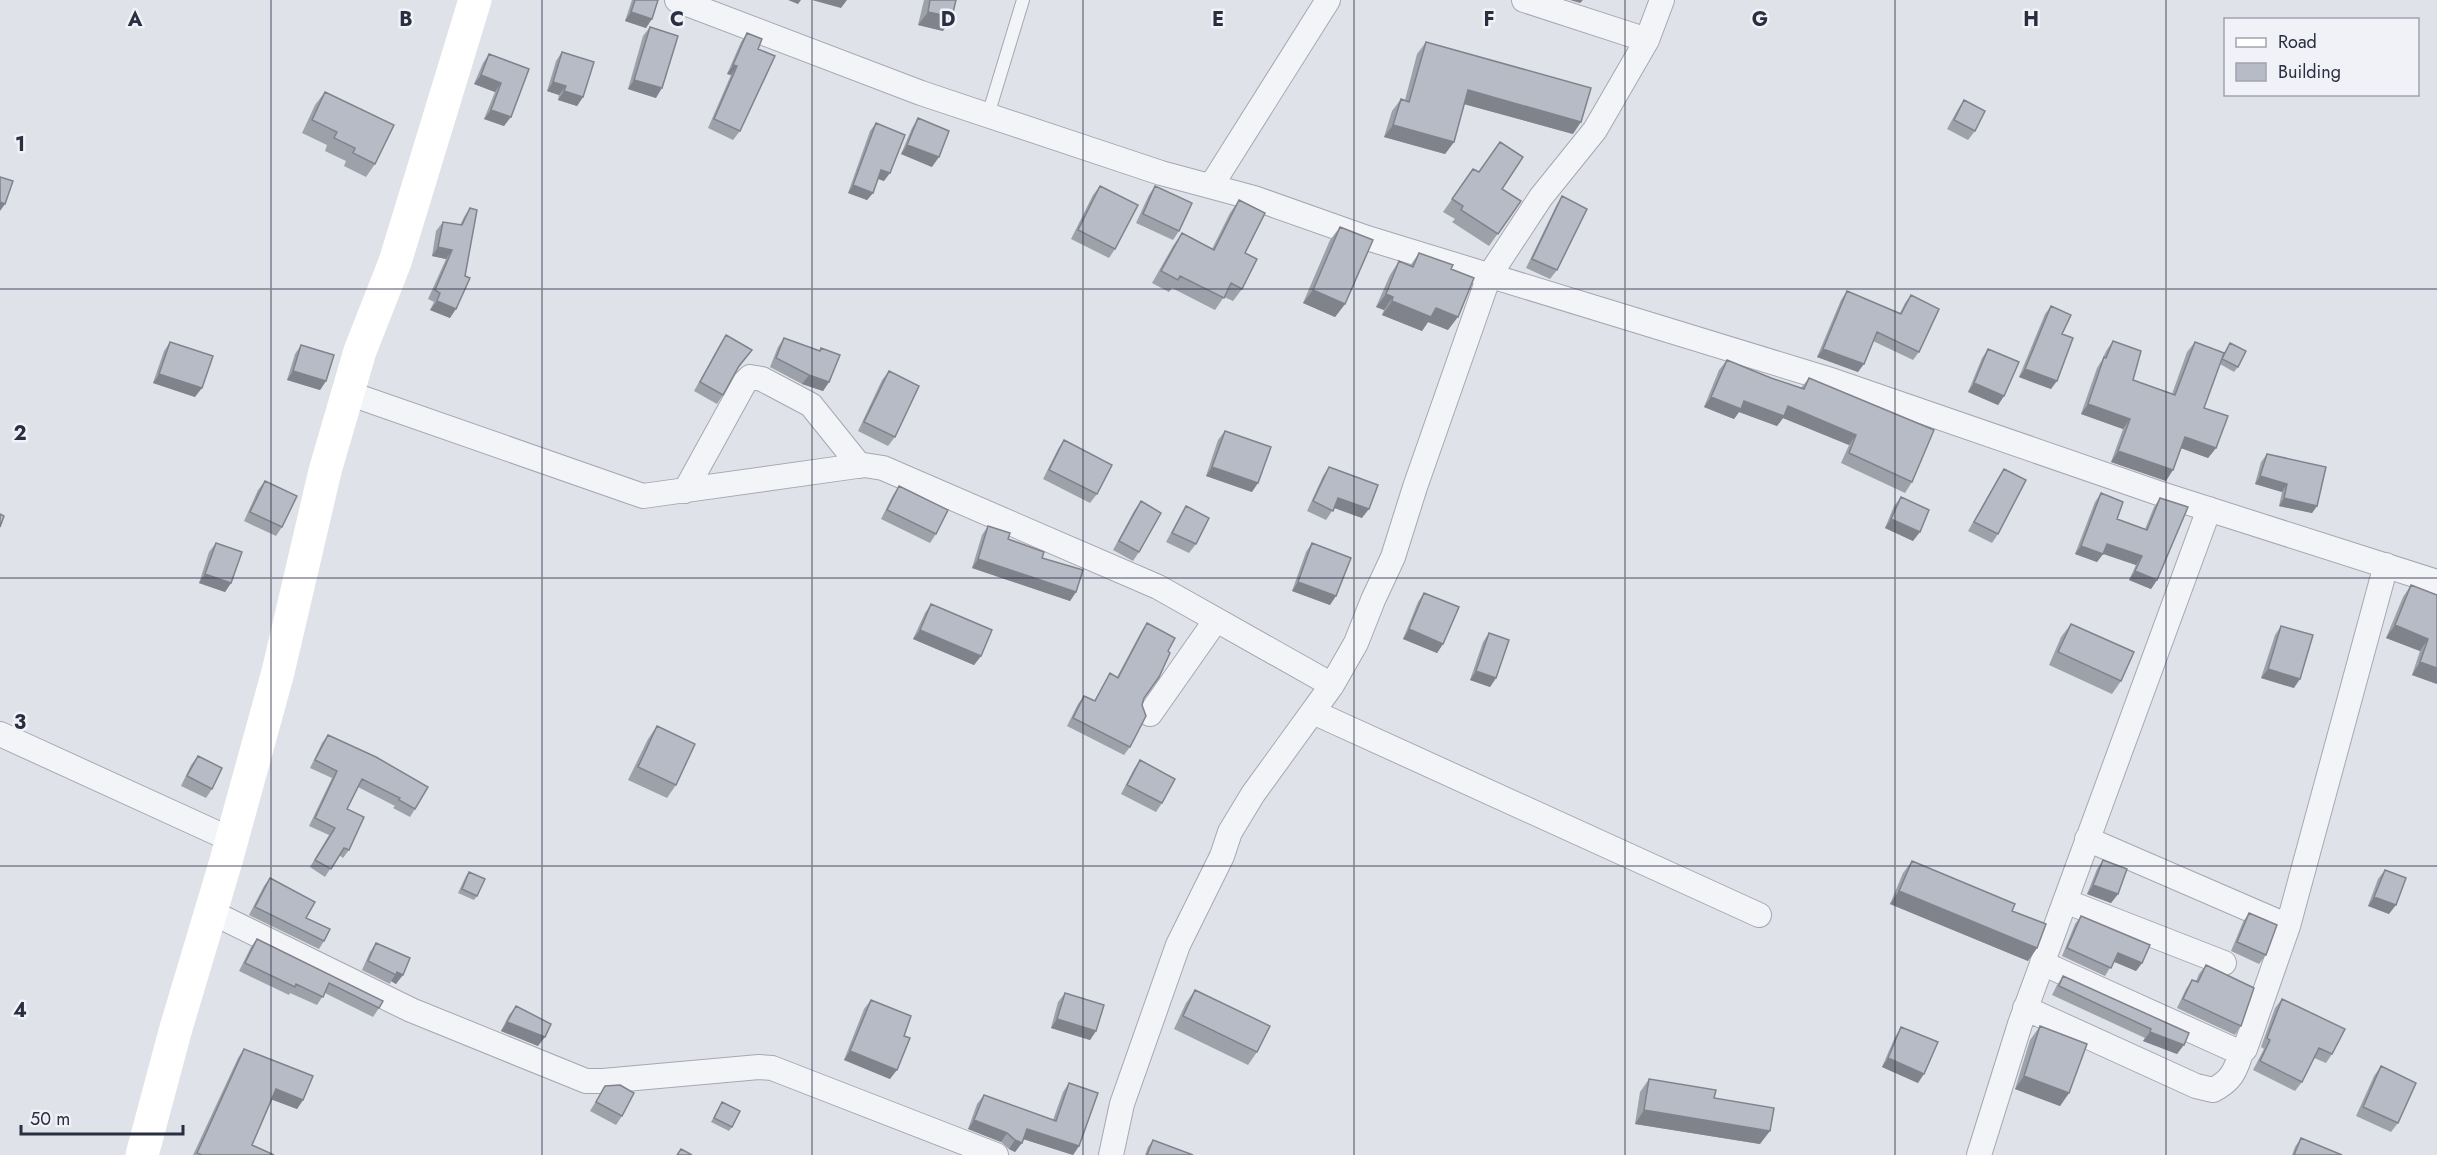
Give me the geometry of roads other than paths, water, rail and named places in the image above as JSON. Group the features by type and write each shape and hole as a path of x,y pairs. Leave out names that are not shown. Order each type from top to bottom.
{"street":[{"path":"142,1155 278,672 325,471 360,351 395,262 475,0"},
{"path":"677,0 921,93 1161,173 1254,198 1367,238 1834,381 2209,509 2437,582"},
{"path":"1211,186 1328,0"},
{"path":"1524,0 1647,40"},
{"path":"1111,1155 1122,1104 1178,945 1222,856 1230,832 1253,794 1332,685 1356,643 1372,600 1393,557 1415,487 1490,276 1541,197 1595,130 1647,40 1662,0"},
{"path":"685,491 745,382 750,378 762,379 811,405 860,466"},
{"path":"348,393 643,496 860,466 883,468 1158,587 1332,685"},
{"path":"1979,1155 2025,1008 2209,509"},
{"path":"2025,1008 2196,1086 2213,1090 2226,1083 2245,1049 2288,926 2385,565"},
{"path":"1150,714 1216,620"},
{"path":"1313,712 1759,915"},
{"path":"0,734 232,840"},
{"path":"2087,839 2288,926"},
{"path":"2065,901 2224,963"},
{"path":"210,912 411,1010 586,1081 759,1066 772,1068 996,1155"},
{"path":"2042,963 2241,1053"}],"lane":[{"path":"988,115 1023,0"}]}
